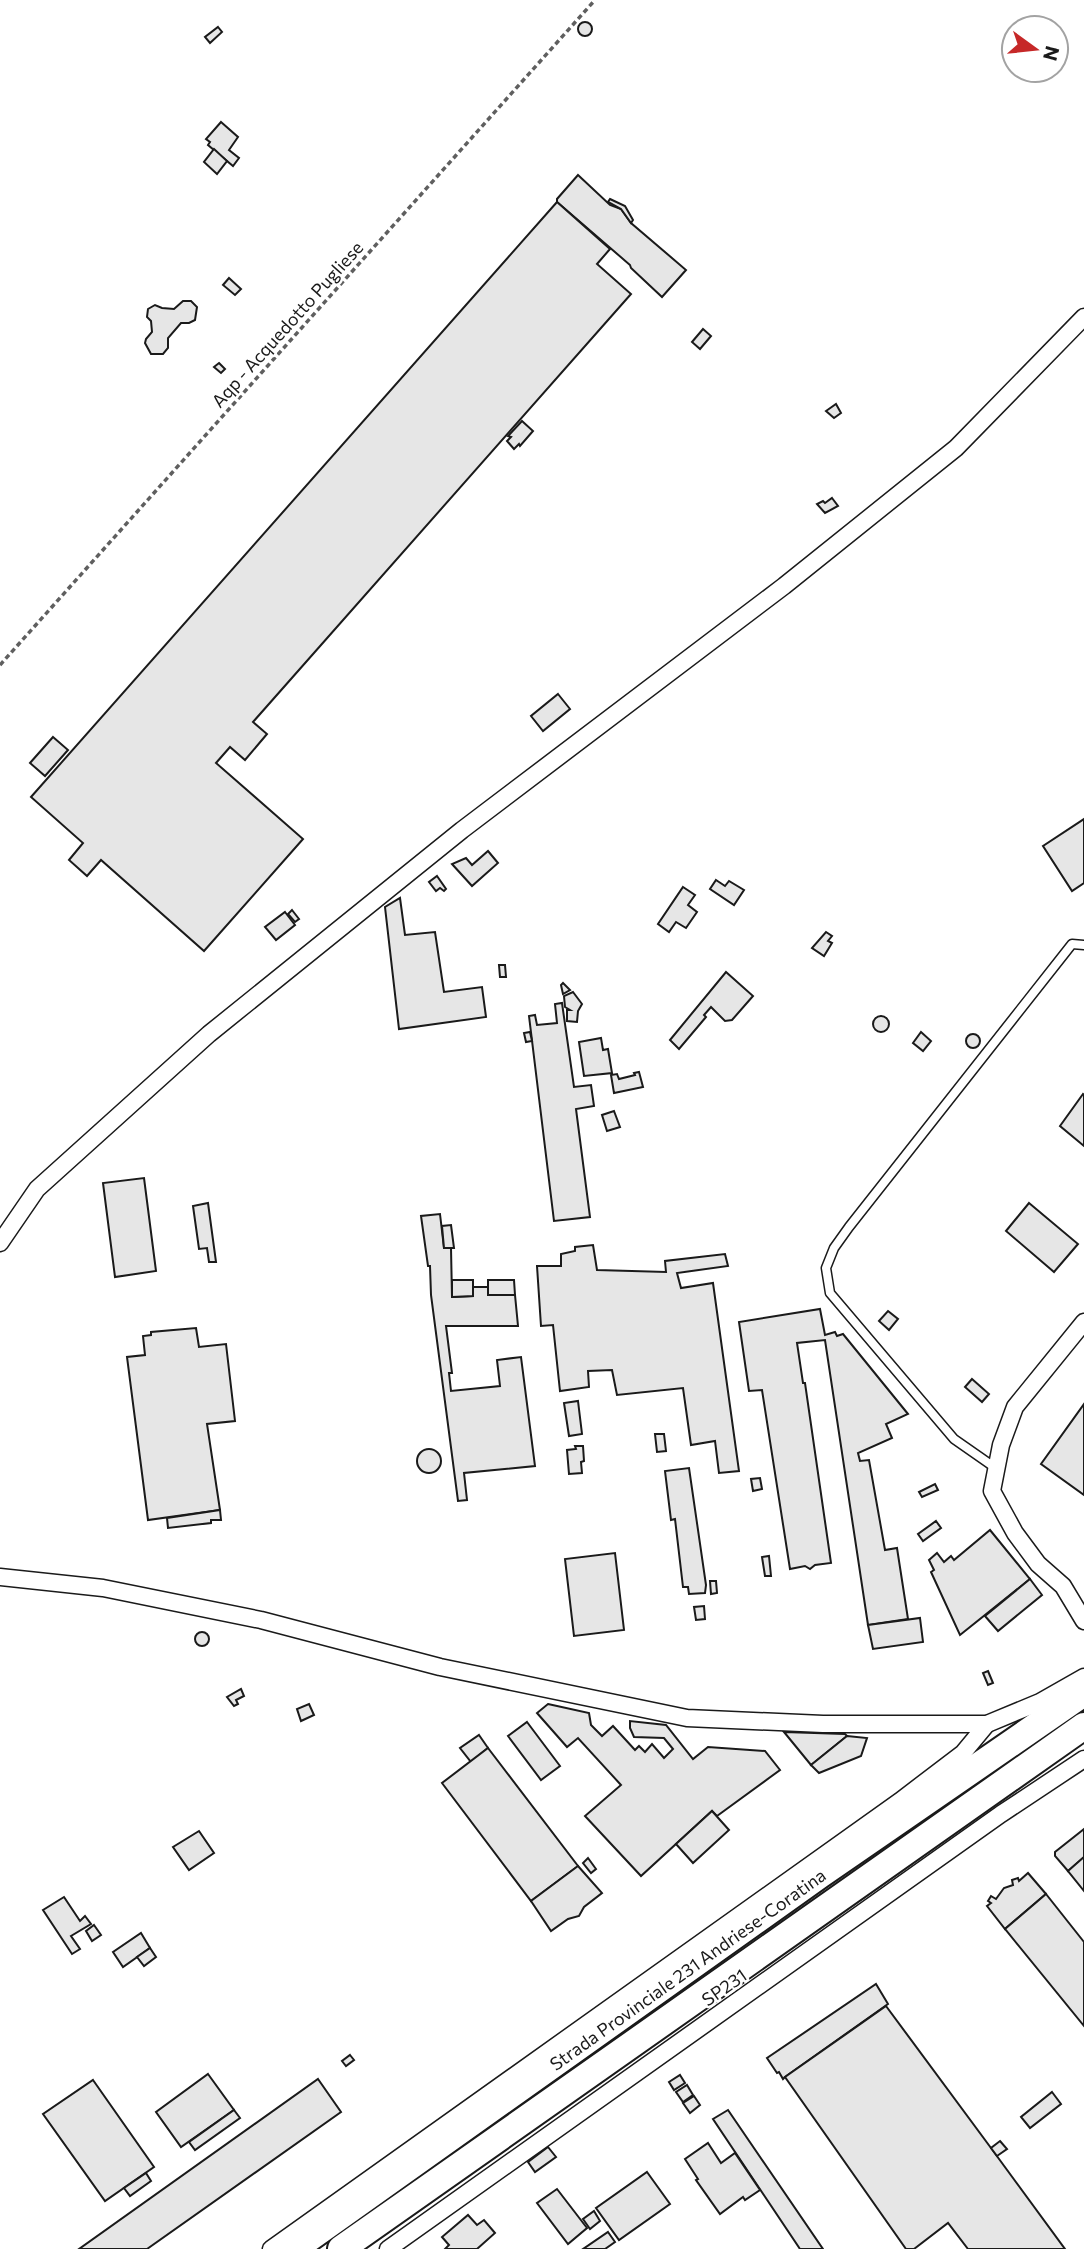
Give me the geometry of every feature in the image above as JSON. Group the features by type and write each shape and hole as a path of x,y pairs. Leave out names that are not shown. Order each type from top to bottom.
{"highway":[{"name":"Strada Provinciale 231 Andriese-Coratina","path":"294,2249 820,1875 1084,1693"},
{"name":"Strada Provinciale 231 Andriese-Coratina","path":"341,2249 1084,1726"}],"street":[{"path":"0,1243 37,1189 209,1034 462,830 784,586 956,448 1084,317"},
{"path":"1084,1322 1015,1407 1001,1445 992,1492 1015,1533 1038,1564 1063,1586 1084,1621"},
{"path":"0,1577 103,1588 261,1620 440,1667 687,1718 823,1724 987,1724 1040,1702 1084,1677"},
{"path":"271,2249 900,1801 962,1753 987,1724"},
{"name":"SP231","path":"388,2249 1001,1814 1084,1759"}],"lane":[{"path":"997,1469 954,1439 830,1293 826,1268 834,1248 849,1227 1072,944 1084,945"}],"path":[{"name":"Aqp - Acquedotto Pugliese","path":"0,665 595,0"}],"building":[{"path":"585,22 590,24 590,34 585,36 580,34 578,29 580,24"},
{"path":"218,27 222,32 210,43 205,37"},
{"path":"221,122 238,137 229,150 239,158 233,166 208,145 210,142 206,139"},
{"path":"214,149 227,161 217,174 204,162"},
{"path":"578,175 610,205 621,209 631,223 686,270 662,297 630,265 557,202"},
{"path":"610,199 625,206 633,220 631,223 621,209 608,202"},
{"path":"557,202 610,249 597,264 631,294 253,722 267,734 245,760 230,747 216,763 303,839 204,951 101,860 87,876 69,860 83,843 31,797"},
{"path":"229,278 241,289 235,295 223,285"},
{"path":"183,301 191,301 197,307 195,320 181,323 168,338 168,348 163,354 151,354 145,343 152,332 151,321 147,317 148,309 155,305 174,309"},
{"path":"703,329 711,336 700,349 692,342"},
{"path":"219,363 225,369 221,373 214,367"},
{"path":"836,404 841,413 834,418 826,411"},
{"path":"522,421 533,431 514,449 507,441 511,437 508,436"},
{"path":"832,498 838,506 825,513 817,504"},
{"path":"558,694 570,709 543,731 531,716"},
{"path":"53,737 68,750 45,776 30,763"},
{"path":"1084,819 1084,883 1072,891 1043,846"},
{"path":"488,851 498,863 472,886 452,864 466,858 472,865"},
{"path":"437,876 446,889 444,891 440,888 436,891 429,882"},
{"path":"716,880 725,886 729,881 744,890 734,905 710,889"},
{"path":"683,887 695,895 688,905 697,912 686,928 676,922 669,932 658,924"},
{"path":"400,898 405,935 435,932 444,992 482,987 486,1017 399,1029 385,907"},
{"path":"292,910 299,919 295,922 288,914"},
{"path":"285,912 295,925 276,940 265,927"},
{"path":"826,932 832,936 828,941 832,943 824,956 812,948"},
{"path":"499,965 505,965 506,977 500,977"},
{"path":"726,972 753,996 732,1020 725,1021 711,1007 679,1049 670,1040"},
{"path":"563,983 570,990 563,994 561,985"},
{"path":"573,992 582,1004 577,1022 567,1021 567,1010 570,1010 565,1007 564,996"},
{"path":"562,1003 574,1087 591,1085 594,1106 576,1109 590,1217 554,1221 529,1016 535,1015 537,1025 557,1023 555,1004"},
{"path":"878,1016 884,1016 889,1024 887,1030 878,1032 873,1027 873,1021"},
{"path":"530,1032 532,1041 526,1042 524,1033"},
{"path":"921,1032 931,1041 923,1051 913,1043"},
{"path":"970,1034 976,1034 980,1041 976,1048 970,1048 966,1044 966,1038"},
{"path":"601,1038 603,1050 608,1049 612,1073 584,1076 579,1042"},
{"path":"639,1072 643,1087 614,1093 611,1075 617,1074 619,1079"},
{"path":"1084,1095 1084,1146 1060,1126"},
{"path":"614,1111 620,1127 607,1131 602,1115"},
{"path":"144,1178 156,1271 115,1277 103,1183"},
{"path":"208,1203 216,1262 209,1262 207,1248 199,1249 193,1206"},
{"path":"1029,1203 1078,1244 1054,1272 1006,1231"},
{"path":"440,1214 444,1248 451,1248 452,1297 473,1296 473,1287 488,1287 488,1295 515,1295 518,1326 446,1326 452,1373 449,1373 451,1391 500,1386 497,1360 521,1357 535,1466 464,1473 467,1500 458,1501 431,1295 430,1266 421,1216"},
{"path":"451,1225 454,1248 444,1248 442,1226"},
{"path":"593,1245 597,1270 666,1272 665,1261 725,1254 728,1266 677,1273 681,1288 713,1283 739,1471 719,1473 715,1441 691,1445 683,1388 617,1395 612,1370 588,1371 589,1387 560,1391 553,1325 541,1326 537,1266 561,1266 561,1254 575,1251 575,1247"},
{"path":"452,1280 473,1280 473,1296 452,1297"},
{"path":"488,1280 514,1280 515,1295 488,1295"},
{"path":"820,1309 825,1335 835,1332 837,1336 843,1334 908,1414 886,1424 892,1438 858,1453 860,1461 869,1460 885,1550 897,1548 908,1619 868,1625 825,1340 797,1343 831,1563 815,1565 810,1569 805,1566 790,1569 762,1390 749,1391 739,1322"},
{"path":"888,1311 898,1319 889,1330 879,1321"},
{"path":"196,1328 199,1347 226,1344 235,1421 207,1424 220,1510 148,1520 127,1357 145,1355 143,1336 151,1335 151,1332"},
{"path":"972,1379 989,1394 982,1402 965,1387"},
{"path":"578,1401 582,1434 569,1436 564,1403"},
{"path":"1084,1404 1084,1495 1041,1464"},
{"path":"655,1434 664,1434 666,1451 657,1452"},
{"path":"575,1446 583,1446 582,1473 569,1474 567,1450 576,1449"},
{"path":"429,1449 438,1452 441,1461 438,1470 429,1473 420,1470 417,1461 420,1452"},
{"path":"689,1468 705,1593 689,1594 688,1587 683,1587 675,1519 671,1520 665,1471"},
{"path":"760,1478 762,1489 753,1491 751,1479"},
{"path":"935,1484 938,1490 922,1497 919,1492"},
{"path":"220,1510 221,1520 168,1528 167,1518"},
{"path":"936,1521 941,1528 923,1541 918,1534"},
{"path":"990,1530 1030,1579 960,1635 931,1572 934,1570 929,1560 937,1553 944,1562 951,1556 954,1560"},
{"path":"615,1553 624,1630 574,1636 565,1559"},
{"path":"769,1556 771,1576 765,1576 762,1557"},
{"path":"1030,1579 1042,1595 998,1631 985,1616"},
{"path":"710,1581 716,1581 717,1593 711,1594"},
{"path":"704,1606 705,1619 696,1620 694,1607"},
{"path":"920,1618 923,1642 873,1649 868,1625"},
{"path":"202,1632 207,1634 207,1644 202,1646 197,1644 195,1639 197,1634"},
{"path":"988,1671 993,1683 988,1685 983,1673"},
{"path":"241,1689 244,1696 236,1700 238,1704 234,1706 227,1697"},
{"path":"309,1704 314,1715 301,1721 297,1709"},
{"path":"548,1704 589,1713 591,1725 602,1736 613,1726 635,1750 639,1746 645,1752 652,1744 664,1758 673,1749 664,1738 634,1737 630,1721 666,1725 693,1759 708,1747 765,1751 780,1770 717,1816 712,1811 641,1876 585,1816 621,1785 578,1738 567,1747 537,1713"},
{"path":"527,1722 560,1766 541,1780 508,1736"},
{"path":"784,1732 845,1734 847,1736 811,1765"},
{"path":"479,1735 488,1748 471,1762 460,1748"},
{"path":"847,1736 867,1738 861,1756 819,1773 811,1765"},
{"path":"488,1748 578,1866 531,1901 442,1783"},
{"path":"712,1811 729,1830 693,1863 676,1844"},
{"path":"1084,1829 1084,1857 1068,1871 1055,1856 1055,1852"},
{"path":"199,1831 214,1853 189,1870 173,1847"},
{"path":"1084,1857 1084,1891 1068,1871"},
{"path":"588,1858 596,1869 591,1873 583,1863"},
{"path":"578,1866 602,1893 584,1907 579,1916 568,1919 551,1931 531,1901"},
{"path":"1028,1873 1046,1894 1005,1929 987,1906 991,1903 988,1901 991,1896 996,1899 1004,1888 1013,1885 1012,1880 1018,1878 1019,1881"},
{"path":"1046,1894 1084,1942 1084,2026 1005,1929"},
{"path":"64,1897 80,1921 85,1916 91,1924 71,1936 80,1949 72,1954 43,1910"},
{"path":"94,1925 101,1935 92,1941 86,1931"},
{"path":"141,1933 150,1948 123,1967 113,1952"},
{"path":"150,1948 156,1957 144,1966 137,1957"},
{"path":"876,1984 888,2004 783,2079 779,2072 777,2073 767,2058"},
{"path":"886,2006 1065,2249 968,2249 948,2223 914,2249 906,2249 785,2077"},
{"path":"350,2055 354,2060 346,2066 342,2061"},
{"path":"208,2074 234,2110 181,2147 156,2112"},
{"path":"680,2075 685,2083 674,2090 669,2082"},
{"path":"318,2079 341,2112 147,2249 79,2249"},
{"path":"93,2080 154,2167 105,2201 43,2114"},
{"path":"687,2085 693,2095 683,2102 676,2092"},
{"path":"1052,2092 1061,2104 1030,2128 1021,2117"},
{"path":"694,2096 700,2105 690,2113 683,2103"},
{"path":"234,2110 240,2118 195,2150 189,2142"},
{"path":"728,2110 823,2249 800,2249 713,2119"},
{"path":"1000,2141 1007,2149 997,2156 991,2148"},
{"path":"708,2143 721,2163 735,2153 760,2190 745,2200 743,2197 720,2214 685,2159"},
{"path":"548,2147 556,2157 535,2172 528,2162"},
{"path":"647,2172 670,2204 619,2240 596,2208"},
{"path":"146,2173 151,2181 130,2196 124,2188"},
{"path":"557,2189 587,2228 568,2244 537,2203"},
{"path":"594,2211 600,2221 590,2229 583,2219"},
{"path":"468,2215 477,2225 484,2220 495,2233 477,2249 445,2249 449,2245 442,2237"},
{"path":"608,2232 615,2242 605,2249 583,2249"}]}
